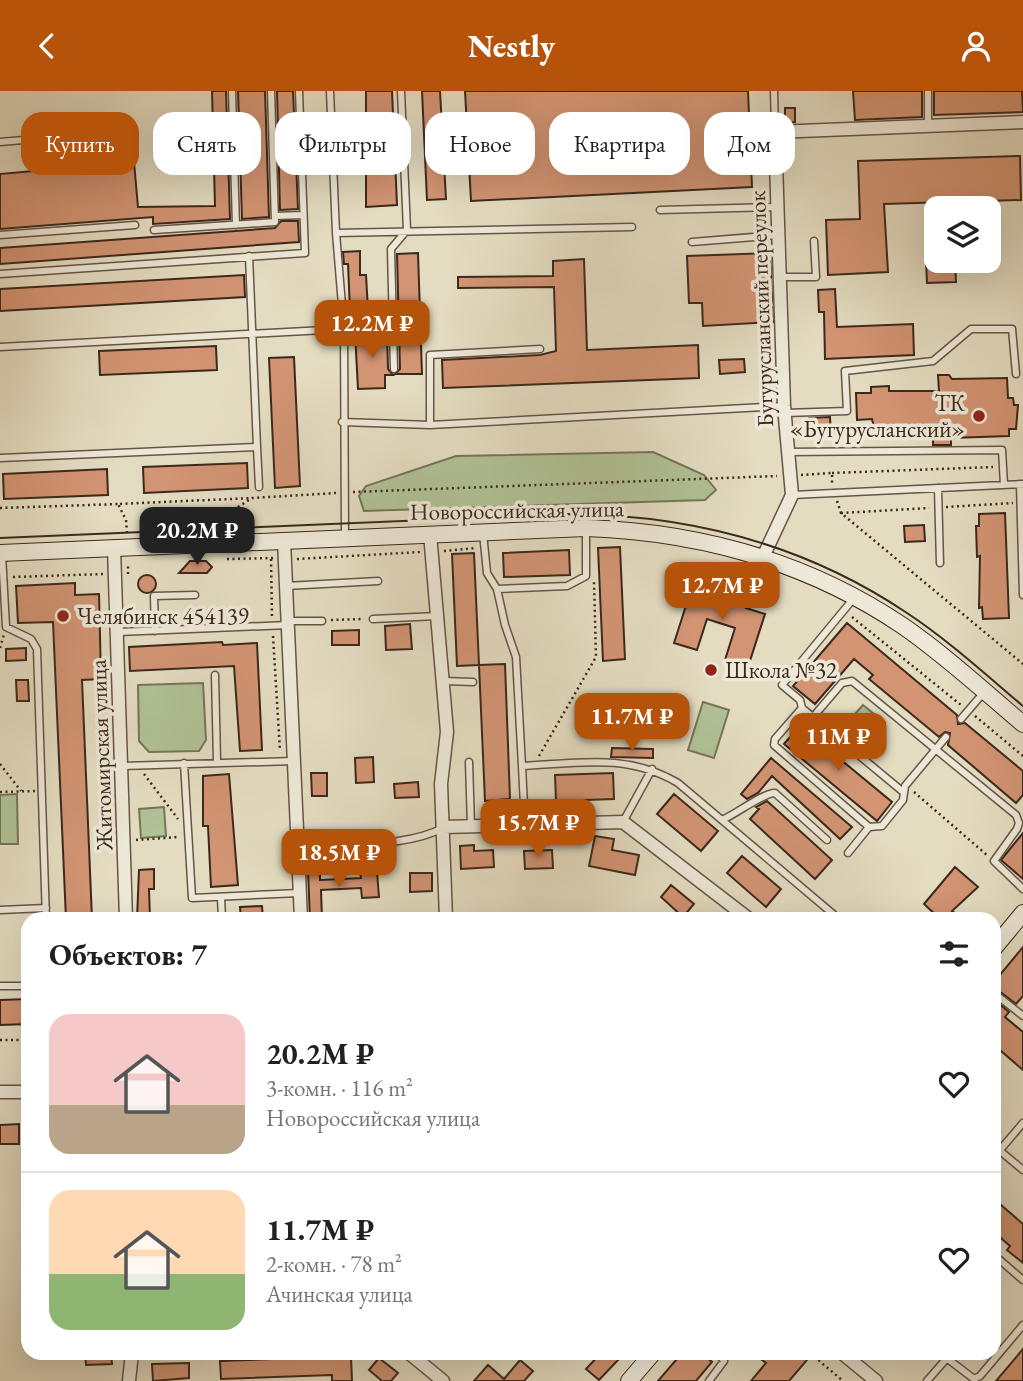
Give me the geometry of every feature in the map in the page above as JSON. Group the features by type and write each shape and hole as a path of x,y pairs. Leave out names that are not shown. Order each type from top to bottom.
{"main road":[{"name":"Новороссийская улица","path":"1,553 430,534 484,540 586,528 681,537 763,557 855,597 932,648 1023,724"},
{"path":"1001,940 1023,913"},
{"path":"629,1381 647,1360"}],"street":[{"path":"795,131 1023,122"},
{"name":"Бугурусланский переулок","path":"776,175 784,409 788,476 792,495"},
{"path":"763,557 792,495"},
{"path":"430,534 447,732 441,784 446,912"},
{"path":"284,541 300,912"},
{"name":"Житомирская улица","path":"120,548 115,574 126,912"},
{"path":"444,827 623,822 739,912"},
{"path":"0,1092 21,1092"},
{"path":"129,1381 131,1360"},
{"path":"418,1360 443,1381"},
{"path":"850,1360 876,1381"}],"lane":[{"path":"232,91 236,225"},
{"path":"154,230 275,222 271,91"},
{"path":"0,274 305,253 299,91"},
{"path":"330,91 336,233 344,329 342,422 345,538"},
{"path":"394,369 391,249 407,230 401,91"},
{"path":"774,91 775,112"},
{"path":"928,91 928,126"},
{"path":"0,142 21,140"},
{"path":"660,210 777,207"},
{"path":"275,216 303,215"},
{"path":"0,235 135,225"},
{"path":"336,233 632,227"},
{"path":"692,242 778,235"},
{"path":"779,277 816,277 814,241"},
{"path":"249,256 259,487"},
{"path":"0,347 344,329"},
{"path":"342,422 430,425 784,409 847,411 845,371 933,361 971,329 1012,329 1016,374"},
{"path":"430,425 430,355 540,349"},
{"path":"0,458 257,447"},
{"path":"788,452 1002,450 1003,485"},
{"path":"792,495 1021,484 1023,595"},
{"path":"938,488 940,563"},
{"path":"497,589 567,586 586,576 586,528"},
{"path":"484,540 487,573 497,589 516,657 525,826"},
{"path":"1,553 3,627 32,639 37,649 46,912"},
{"path":"286,586 378,581"},
{"path":"155,631 154,596 195,594"},
{"path":"855,597 782,685 800,700 802,708 904,788"},
{"path":"373,619 438,616"},
{"path":"118,632 322,621"},
{"path":"215,675 217,761"},
{"path":"444,681 473,682"},
{"path":"813,717 842,683 852,681 1016,815 1019,823 1017,829 994,861 1023,889"},
{"path":"961,719 985,691"},
{"path":"802,708 775,739 774,745 869,827 883,826 903,800 904,788 946,737"},
{"path":"122,766 217,761 228,764 294,761"},
{"path":"470,762 471,826"},
{"path":"184,763 192,898 299,893"},
{"path":"522,766 631,763 652,769 678,783 831,912"},
{"path":"623,822 652,769"},
{"path":"722,820 744,811 763,795 775,793 827,841"},
{"path":"298,849 414,840 444,827"},
{"path":"848,853 869,827"},
{"path":"221,898 222,912"},
{"path":"0,910 46,908"},
{"path":"0,986 21,986"},
{"path":"1001,998 1022,1014"},
{"path":"1001,1148 1023,1123"},
{"path":"1001,1152 1023,1170"},
{"path":"1001,1261 1023,1280"},
{"path":"1001,1351 1023,1325"},
{"path":"709,1381 723,1360"},
{"path":"927,1381 945,1360"},
{"path":"950,1360 974,1379 993,1360"}],"path":[{"path":"0,508 1002,466"},
{"path":"831,473 833,492 841,513 1023,664"},
{"path":"224,516 252,498"},
{"path":"2,573 12,577 129,574 120,548 126,520 118,504"},
{"path":"214,559 285,559 431,552 484,540"},
{"path":"534,765 596,657 594,582"},
{"path":"844,610 1023,756"},
{"path":"322,621 373,619"},
{"path":"0,648 3,627"},
{"path":"0,764 21,791"},
{"path":"137,765 188,834"},
{"path":"904,788 994,861"},
{"path":"0,792 41,791"},
{"path":"124,841 188,834"},
{"path":"0,1041 21,1040"},
{"path":"818,1360 843,1381"}],"green space":[{"path":"653,452 704,475 716,490 705,500 364,511 359,496 366,486 456,456"},
{"path":"203,683 206,740 199,751 149,752 139,741 138,685"},
{"path":"703,702 729,710 714,758 688,750"},
{"path":"863,705 885,723 869,742 847,723"},
{"path":"17,794 18,844 0,844 0,795"},
{"path":"164,807 166,836 141,838 139,809"}],"building":[{"path":"212,91 226,91 227,112 213,112"},
{"path":"238,91 265,91 269,217 242,219 241,175 261,175 261,112 239,112"},
{"path":"277,91 293,91 294,112 278,112"},
{"path":"366,91 392,91 393,112 366,112"},
{"path":"422,91 440,91 441,112 425,112 425,156"},
{"path":"465,91 748,91 749,112 704,112 704,175 752,175 752,187 471,201 470,175 535,175 535,112 466,112"},
{"path":"853,91 922,91 922,117 855,120"},
{"path":"934,91 1022,91 1023,112 934,115"},
{"path":"785,108 795,108 795,112 785,112"},
{"path":"1020,156 1021,200 1001,201 1001,196 924,196 924,203 884,204 888,272 828,275 826,220 860,219 858,161"},
{"path":"0,174 135,175 138,207 215,206 214,175 229,175 230,219 153,224 153,217 0,229"},
{"path":"279,175 297,175 298,209 280,210"},
{"path":"366,175 396,175 397,205 366,207"},
{"path":"426,175 445,175 446,199 427,200"},
{"path":"281,221 298,221 299,242 0,264 0,248 275,228"},
{"path":"360,251 360,275 366,275 368,310 350,310 348,264 344,264 343,252"},
{"path":"418,253 422,374 395,374 400,369 397,254"},
{"path":"770,253 773,322 703,326 702,303 689,303 687,256"},
{"path":"584,259 587,350 698,345 699,378 443,388 442,360 540,355 556,351 554,287 458,288 458,277 553,276 553,261"},
{"path":"927,273 956,273 956,282 927,283"},
{"path":"244,275 245,297 0,311 0,289"},
{"path":"835,289 837,327 913,324 914,355 825,359 824,312 819,312 818,290"},
{"path":"387,331 388,369 393,375 385,375 385,388 358,389 355,333"},
{"path":"216,346 217,370 100,375 99,351"},
{"path":"294,357 300,486 275,488 269,358"},
{"path":"744,359 745,372 720,374 719,360"},
{"path":"938,375 949,375 952,379 1007,378 1008,398 1013,398 1014,405 1018,405 1016,429 1009,429 1009,436 951,438 951,445 933,445 933,430 875,432 872,419 857,420 856,393 871,393 871,387 889,386 889,391 939,391"},
{"path":"830,417 831,436 809,437 809,418"},
{"path":"247,463 248,488 144,493 143,467"},
{"path":"107,469 108,495 4,499 3,474"},
{"path":"1005,513 1009,618 983,619 982,607 979,608 980,556 977,557 976,526 979,526 979,514"},
{"path":"924,525 925,541 905,542 904,526"},
{"path":"620,547 625,659 603,661 598,548"},
{"path":"569,550 570,575 504,577 503,553"},
{"path":"474,553 479,665 457,666 452,554"},
{"path":"190,561 206,561 212,567 207,573 179,573"},
{"path":"147,575 153,578 156,584 153,590 147,593 141,590 138,584 141,578"},
{"path":"75,583 75,595 99,594 101,679 82,680 92,912 66,912 53,622 18,623 16,586"},
{"path":"713,585 750,597 746,608 765,614 748,667 725,660 735,628 707,619 697,650 674,643 691,590 709,596"},
{"path":"847,623 957,715 958,724 965,723 1023,771 1023,795 1016,803 948,745 950,733 945,732 939,737 869,679 873,675 854,659 815,704 793,686"},
{"path":"410,624 412,649 386,650 385,626"},
{"path":"359,630 359,645 332,645 332,631"},
{"path":"222,642 223,645 257,643 262,750 240,751 234,666 130,671 129,647"},
{"path":"26,648 26,660 6,661 6,649"},
{"path":"505,664 510,799 485,801 479,665"},
{"path":"16,680 28,680 29,701 17,701"},
{"path":"800,726 892,802 877,821 784,744"},
{"path":"612,748 653,749 653,758 611,757"},
{"path":"373,757 374,782 356,783 355,758"},
{"path":"771,758 852,827 840,839 772,776 758,793 747,799 741,794"},
{"path":"311,773 327,773 327,796 312,796"},
{"path":"613,773 614,799 556,801 555,775"},
{"path":"229,774 238,885 211,887 208,826 203,826 203,776"},
{"path":"418,782 419,797 395,798 394,784"},
{"path":"674,794 718,831 701,851 657,814"},
{"path":"767,801 832,860 815,879 750,819 759,809 756,807"},
{"path":"1023,833 1023,879 1001,860"},
{"path":"595,836 614,839 612,850 639,855 635,875 589,866"},
{"path":"474,845 474,851 493,850 494,867 461,869 460,846"},
{"path":"552,850 553,868 525,869 524,851"},
{"path":"742,856 781,889 766,907 727,873"},
{"path":"955,867 978,887 954,912 933,912 924,904"},
{"path":"154,869 154,889 149,889 150,912 137,912 139,870"},
{"path":"320,870 320,880 361,878 360,873 377,872 379,897 362,898 361,888 321,890 322,912 310,912 308,871"},
{"path":"410,873 432,873 432,891 410,892"},
{"path":"671,885 694,904 687,912 678,912 661,897"},
{"path":"262,906 262,912 240,912 240,907"},
{"path":"1023,947 1023,996 1016,1004 1001,992 1001,974"},
{"path":"21,999 21,1024 0,1025 0,1000"},
{"path":"1001,1005 1009,1012 1005,1017 1023,1032 1023,1070 1001,1051"},
{"path":"19,1124 19,1144 0,1144 0,1125"},
{"path":"1001,1205 1023,1224 1023,1263 1007,1250 1010,1246 1001,1238"},
{"path":"1023,1349 1023,1381 996,1381"},
{"path":"86,1360 112,1360 112,1364 86,1365"},
{"path":"351,1360 352,1381 332,1381 332,1375 221,1379 220,1361"},
{"path":"377,1360 382,1360 398,1373 391,1381 382,1381 369,1370"},
{"path":"520,1360 533,1371 524,1381 474,1381 488,1365 504,1379"},
{"path":"594,1360 618,1360 599,1380 586,1369"},
{"path":"676,1360 712,1362 696,1381 658,1381"},
{"path":"762,1360 807,1360 789,1381 751,1381 766,1363"},
{"path":"189,1363 189,1378 153,1381 152,1364"}],"tram line":[{"path":"0,538 570,514 660,520 746,538 829,569 868,589 937,634 1023,706"}],"place":[{"name":"ТК «Бугурусланский»","path":"979,416"},
{"name":"Челябинск 454139","path":"63,616"},
{"name":"Школа №32","path":"711,670"}]}
